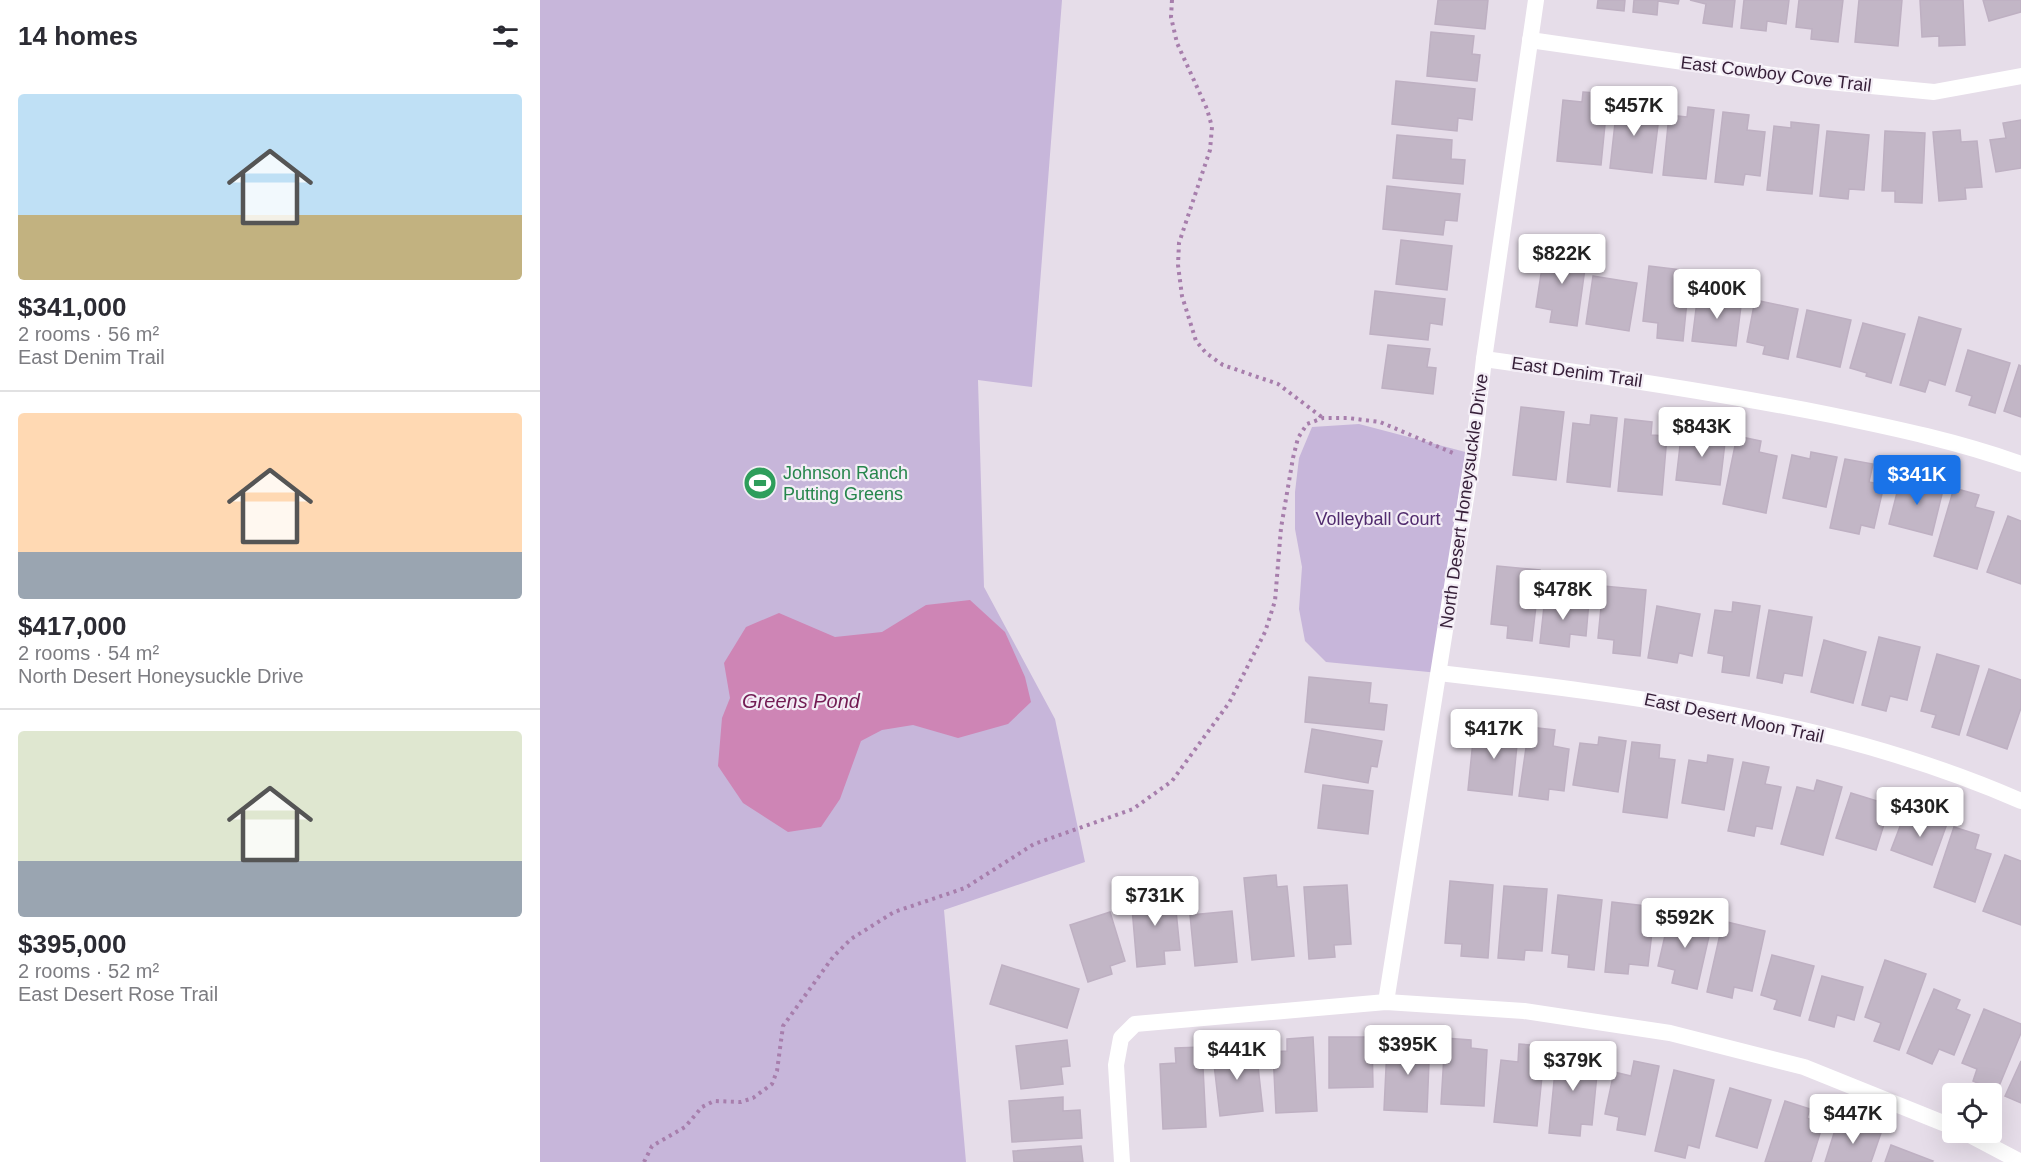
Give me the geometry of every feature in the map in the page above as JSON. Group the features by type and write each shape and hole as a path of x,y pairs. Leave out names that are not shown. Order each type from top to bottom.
{"street":[{"name":"North Desert Honeysuckle Drive","path":"1386,1002 1473,454 1484,359 1536,0"},
{"name":"East Cowboy Cove Trail","path":"1530,40 1808,80 1934,92 2021,76"},
{"name":"East Denim Trail","path":"1484,359 1654,382 1764,402 1879,425 1996,455 2021,464"},
{"name":"East Desert Moon Trail","path":"1438,673 1611,693 1771,721 1879,751 2021,801"},
{"path":"1122,1162 1116,1065 1121,1038 1135,1024 1386,1002 1524,1011 1670,1033 1804,1067 1942,1123"},
{"path":"1985,1143 2021,1162"}],"path":[{"path":"1172,0 1171,17 1177,43 1207,109 1212,127 1210,150 1179,243 1178,265 1182,296 1196,341 1206,353 1223,365 1278,384 1323,418"},
{"path":"644,1162 652,1146 685,1127 702,1107 714,1101 741,1102 753,1098 772,1084 778,1065 783,1026 833,957 870,925 894,912 965,888 1034,844 1133,809 1172,781 1229,704 1265,632 1275,601 1281,528 1298,438 1306,424 1323,418 1380,422 1450,452 1473,454"}],"green space":[{"name":"Johnson Ranch Putting Greens","path":"540,0 1062,0 1032,387 978,380 984,587 1055,719 1085,862 944,910 966,1162 540,1162"},
{"name":"Volleyball Court","path":"1359,424 1473,454 1439,673 1326,662 1305,641 1299,609 1302,567 1295,529 1295,492 1299,458 1312,427"}],"water":[{"name":"Greens Pond","path":"970,600 1005,632 1025,677 1031,702 1008,724 958,738 913,725 882,730 861,741 840,799 821,827 788,832 743,803 718,766 722,718 730,698 724,663 746,627 779,613 835,637 882,632 926,605"}],"building":[{"path":"1438,0 1488,0 1485,29 1435,24"},
{"path":"1598,0 1625,0 1624,11 1597,8"},
{"path":"1634,0 1679,0 1678,4 1658,1 1657,15 1633,12"},
{"path":"1690,0 1735,0 1732,27 1703,23 1706,4"},
{"path":"1744,0 1789,0 1786,24 1767,21 1766,31 1741,28"},
{"path":"1799,0 1843,0 1838,42 1811,39 1812,29 1796,27"},
{"path":"1859,0 1902,0 1898,46 1855,42"},
{"path":"1920,0 1963,0 1965,45 1939,46 1939,36 1922,37"},
{"path":"1983,0 2021,0 2021,12 1989,21"},
{"path":"1431,32 1474,36 1472,54 1480,55 1477,81 1427,76"},
{"path":"1396,81 1475,89 1472,120 1458,118 1457,131 1392,124"},
{"path":"1583,92 1608,94 1601,165 1557,161 1563,100 1582,102"},
{"path":"1618,96 1645,99 1643,115 1659,117 1652,173 1610,168"},
{"path":"1688,107 1714,110 1706,179 1663,175 1669,115 1687,117"},
{"path":"1723,112 1749,115 1747,130 1765,132 1760,176 1745,174 1743,185 1715,182"},
{"path":"2021,120 2021,168 1996,172 1990,140 2006,138 2003,123"},
{"path":"1791,122 1819,125 1812,194 1767,190 1774,126 1791,128"},
{"path":"1960,130 1961,142 1977,141 1982,187 1965,188 1966,199 1939,201 1933,132"},
{"path":"1827,131 1869,135 1864,190 1849,189 1848,199 1820,196"},
{"path":"1885,131 1925,133 1922,203 1895,202 1895,191 1882,191"},
{"path":"1397,135 1452,140 1451,159 1465,160 1463,184 1393,178"},
{"path":"1387,186 1460,194 1457,221 1445,220 1443,235 1383,229"},
{"path":"1401,240 1452,246 1447,290 1396,284"},
{"path":"1545,248 1587,254 1577,326 1550,322 1552,310 1536,307"},
{"path":"1649,266 1690,271 1683,341 1657,338 1658,323 1643,321"},
{"path":"1593,276 1637,283 1629,331 1586,324"},
{"path":"1375,291 1445,299 1442,325 1430,323 1428,340 1370,334"},
{"path":"1698,293 1742,298 1736,346 1692,341"},
{"path":"1755,300 1798,309 1788,359 1763,354 1765,346 1747,342"},
{"path":"1807,310 1851,320 1840,367 1797,357"},
{"path":"1919,317 1961,329 1945,385 1929,380 1925,392 1900,385"},
{"path":"1863,323 1905,334 1891,383 1866,376 1867,373 1850,368"},
{"path":"1388,345 1430,349 1427,367 1436,368 1433,394 1382,388"},
{"path":"1968,350 2010,363 1995,413 1969,405 1972,396 1956,391"},
{"path":"2019,365 2021,366 2021,417 2004,411"},
{"path":"1521,407 1564,412 1556,480 1513,475"},
{"path":"1591,415 1617,418 1610,487 1567,482 1573,423 1590,425"},
{"path":"1625,419 1652,422 1651,435 1667,436 1662,495 1618,491"},
{"path":"1699,431 1726,434 1720,485 1676,480 1681,437 1698,439"},
{"path":"1737,436 1761,441 1759,452 1777,456 1766,513 1723,504"},
{"path":"1811,452 1837,457 1826,507 1783,498 1792,455 1810,459"},
{"path":"1845,459 1873,464 1869,482 1884,485 1874,528 1861,525 1859,534 1830,528"},
{"path":"1920,480 1944,486 1932,535 1889,524 1900,481 1919,486"},
{"path":"1954,488 1979,495 1975,507 1994,512 1977,569 1934,556"},
{"path":"2008,516 2021,521 2021,584 1987,572"},
{"path":"1497,566 1540,570 1532,641 1507,638 1508,626 1491,624"},
{"path":"1603,586 1646,590 1640,656 1613,653 1614,640 1598,638"},
{"path":"1545,597 1589,601 1586,636 1570,634 1569,647 1540,643"},
{"path":"1733,602 1760,606 1749,676 1722,672 1724,656 1708,653 1715,610 1732,612"},
{"path":"1657,606 1700,614 1692,656 1679,653 1677,663 1648,658"},
{"path":"1769,610 1812,617 1802,676 1784,673 1782,683 1757,678"},
{"path":"1879,637 1920,647 1907,700 1890,696 1886,711 1862,705"},
{"path":"1824,640 1866,652 1853,703 1811,692"},
{"path":"1937,654 1979,666 1959,735 1932,727 1936,715 1921,711"},
{"path":"1989,669 2021,680 2021,708 2007,749 1967,735"},
{"path":"1309,677 1371,683 1369,703 1387,705 1384,730 1305,722"},
{"path":"1494,722 1519,725 1512,795 1468,790 1474,731 1493,733"},
{"path":"1529,727 1555,730 1553,746 1569,749 1564,791 1549,789 1548,800 1519,796"},
{"path":"1312,729 1382,741 1377,767 1371,766 1368,783 1305,772"},
{"path":"1599,737 1626,741 1618,792 1573,785 1580,743 1598,745"},
{"path":"1632,742 1660,745 1659,758 1675,760 1667,818 1623,812"},
{"path":"1708,755 1733,759 1724,810 1682,803 1689,760 1707,763"},
{"path":"1743,762 1769,767 1765,784 1781,787 1772,829 1756,826 1754,836 1728,831"},
{"path":"1817,780 1842,787 1823,855 1781,844 1797,787 1814,791"},
{"path":"1323,785 1373,791 1368,834 1318,828"},
{"path":"1851,793 1890,805 1876,850 1836,838"},
{"path":"1922,812 1948,821 1932,865 1891,850 1904,816 1919,821"},
{"path":"1954,827 1979,835 1975,849 1991,854 1975,902 1934,887"},
{"path":"2005,855 2021,861 2021,925 1983,911"},
{"path":"1276,875 1277,887 1287,886 1294,956 1252,960 1244,878"},
{"path":"1450,881 1493,885 1488,958 1461,956 1462,944 1445,943"},
{"path":"1347,885 1351,944 1334,945 1335,957 1309,959 1304,887"},
{"path":"1504,886 1547,889 1542,951 1525,950 1524,960 1498,958"},
{"path":"1174,891 1180,950 1164,951 1165,964 1137,967 1131,896"},
{"path":"1558,895 1602,900 1594,970 1568,967 1569,955 1552,953"},
{"path":"1612,902 1655,907 1648,966 1629,964 1628,974 1605,972"},
{"path":"1232,911 1237,962 1195,966 1190,915"},
{"path":"1110,912 1125,961 1110,966 1112,974 1088,982 1070,925"},
{"path":"1670,914 1712,923 1697,989 1672,983 1675,970 1658,966"},
{"path":"1723,921 1765,931 1752,991 1734,987 1732,998 1707,992"},
{"path":"1772,955 1814,966 1800,1016 1774,1009 1777,1000 1761,995"},
{"path":"1885,960 1926,974 1899,1050 1874,1041 1881,1023 1865,1017"},
{"path":"1002,965 1079,989 1067,1028 990,1004"},
{"path":"1822,976 1863,987 1854,1020 1837,1015 1834,1027 1809,1020"},
{"path":"1934,989 1960,1000 1956,1009 1970,1015 1954,1055 1939,1049 1932,1064 1907,1053"},
{"path":"1984,1009 2021,1024 2021,1033 2000,1083 1973,1081 1977,1069 1962,1063"},
{"path":"1404,1036 1430,1037 1427,1112 1384,1110 1387,1047 1403,1048"},
{"path":"1313,1037 1317,1111 1276,1113 1273,1052 1287,1051 1287,1039"},
{"path":"1329,1037 1372,1037 1373,1087 1329,1088"},
{"path":"1445,1038 1471,1040 1471,1048 1487,1050 1484,1106 1441,1104"},
{"path":"1067,1040 1070,1066 1061,1067 1063,1084 1021,1089 1016,1046"},
{"path":"1239,1043 1240,1058 1257,1057 1263,1111 1220,1116 1212,1047"},
{"path":"1519,1044 1545,1046 1537,1126 1494,1122 1501,1060 1518,1062"},
{"path":"1202,1047 1206,1127 1163,1129 1160,1064 1176,1063 1175,1048"},
{"path":"1557,1050 1599,1054 1592,1125 1581,1124 1580,1136 1549,1133"},
{"path":"1634,1061 1659,1066 1645,1135 1617,1130 1619,1117 1605,1114 1614,1072 1631,1076"},
{"path":"2021,1061 2021,1103 2005,1096"},
{"path":"1674,1070 1714,1080 1699,1148 1688,1145 1685,1158 1655,1151"},
{"path":"1730,1088 1771,1100 1757,1148 1716,1136"},
{"path":"1063,1097 1063,1111 1080,1110 1082,1138 1012,1142 1009,1101"},
{"path":"1785,1101 1810,1109 1807,1118 1823,1124 1811,1162 1765,1162"},
{"path":"1857,1125 1881,1133 1871,1162 1825,1162 1836,1127 1854,1132"},
{"path":"1891,1145 1933,1161 1885,1162"},
{"path":"1081,1146 1083,1162 1014,1162 1013,1151"}],"place":[{"name":"Johnson Ranch Putting Greens","path":"760,483"}]}
